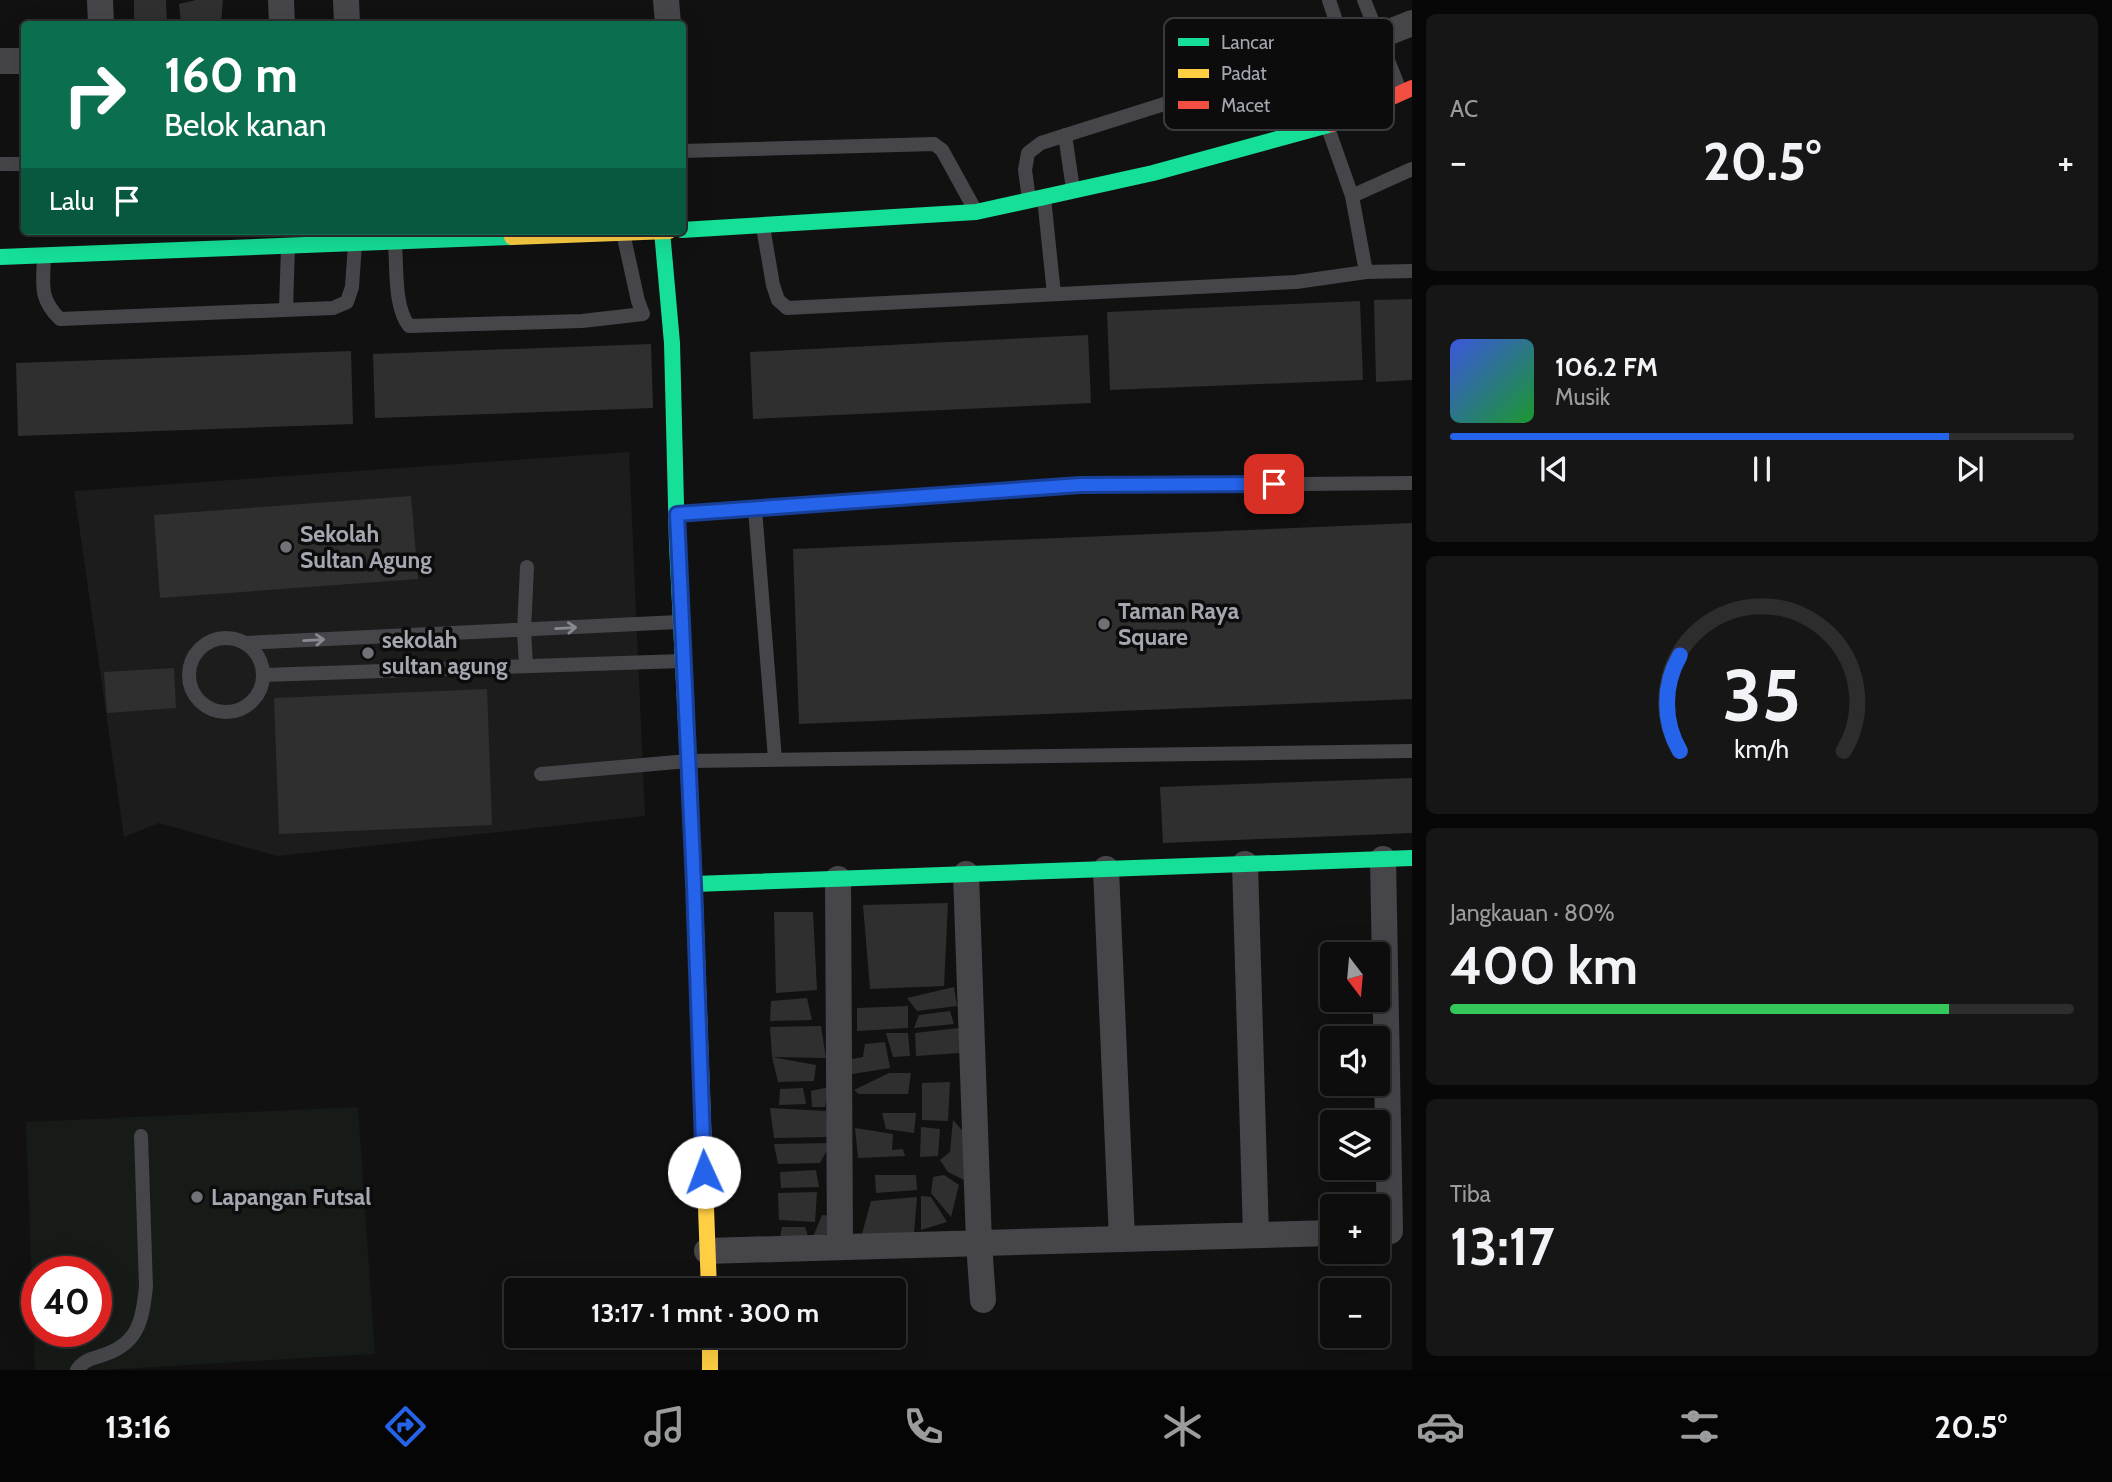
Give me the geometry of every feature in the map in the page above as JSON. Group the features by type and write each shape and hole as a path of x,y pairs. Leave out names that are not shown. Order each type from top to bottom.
{"street":[{"path":"100,0 101,21"},
{"path":"281,0 282,21"},
{"path":"346,0 348,21"},
{"path":"666,0 668,21"},
{"path":"1394,30 1412,23"},
{"path":"0,61 21,61"},
{"path":"686,230 976,212 1153,173 1313,130"},
{"path":"0,257 288,238 355,237 395,243 577,235"},
{"path":"662,235 672,343 708,1278"},
{"path":"694,884 1412,858"},
{"path":"1383,859 1393,1231"},
{"path":"1245,864 1256,1235"},
{"path":"1106,869 1122,1239"},
{"path":"966,874 979,1242 984,1300"},
{"path":"838,879 840,1247"},
{"path":"706,1251 1320,1233"},
{"path":"710,1348 710,1370"}],"lane":[{"path":"1329,0 1335,18"},
{"path":"1364,0 1372,18"},
{"path":"1394,66 1406,90"},
{"path":"1054,294 1036,199 1025,170 1028,153 1041,143 1164,104"},
{"path":"1329,130 1352,196 1366,272"},
{"path":"1065,135 1073,190"},
{"path":"686,151 934,145 942,150 976,212"},
{"path":"0,164 21,164"},
{"path":"1352,196 1412,169"},
{"path":"763,225 773,285 778,300 787,308 1296,282 1366,272 1412,271"},
{"path":"395,243 400,305 409,326 582,321 643,314 623,235"},
{"path":"44,256 43,292 48,308 60,319 333,308 346,302 352,287 355,237"},
{"path":"286,309 288,238"},
{"path":"677,514 1080,485 1412,483"},
{"path":"754,509 775,759"},
{"path":"526,666 524,630 527,567"},
{"path":"246,643 256,652 261,662 264,675 261,687 247,705 224,712 212,709 194,694 189,671 192,659 200,649 210,641 222,638 246,643 681,622"},
{"path":"264,675 683,661"},
{"path":"541,774 688,761 1412,751"},
{"path":"77,1370 87,1360 122,1346 136,1333 143,1312 146,1287 141,1136"}],"shaded area":[{"name":"sekolah sultan agung","path":"629,452 645,816 277,856 159,823 124,837 74,491"},
{"name":"Lapangan Futsal","path":"358,1107 375,1354 103,1370 35,1370 34,1347 112,1347 112,1256 31,1256 26,1122"}],"building":[{"path":"134,0 166,0 167,21 134,21"},
{"path":"196,0 223,0 221,21 181,21 179,4"},
{"path":"1412,299 1412,380 1376,382 1374,300"},
{"path":"1360,301 1363,380 1110,390 1107,312"},
{"path":"1088,335 1091,403 753,419 750,352"},
{"path":"651,344 653,408 375,418 373,354"},
{"path":"351,351 353,424 18,436 16,363"},
{"name":"Sekolah Sultan Agung","path":"411,496 418,579 160,598 154,515"},
{"name":"Taman Raya Square","path":"1412,523 1412,699 799,724 793,549"},
{"path":"174,668 176,708 107,713 104,672"},
{"path":"487,689 492,825 279,834 274,698"},
{"path":"1412,778 1412,833 1163,843 1160,787"},
{"path":"948,903 944,986 870,989 863,905"},
{"path":"774,912 813,912 817,990 776,993"},
{"path":"954,987 957,1006 917,1011 907,998"},
{"path":"807,998 812,1020 770,1021 771,1001"},
{"path":"908,1006 908,1028 857,1031 857,1008"},
{"path":"950,1011 954,1024 914,1028 919,1015"},
{"path":"821,1026 826,1058 772,1057 770,1027"},
{"path":"959,1028 960,1053 916,1056 915,1033"},
{"path":"886,1033 908,1033 910,1056 893,1057"},
{"path":"885,1042 890,1068 846,1075 846,1060 863,1057 865,1044"},
{"path":"772,1057 816,1065 814,1081 778,1082"},
{"path":"889,1073 911,1073 908,1094 859,1094 854,1090"},
{"path":"950,1082 948,1121 922,1120 922,1083"},
{"path":"829,1087 825,1107 812,1107 811,1091"},
{"path":"803,1088 806,1104 779,1105 780,1089"},
{"path":"770,1108 826,1111 828,1137 774,1138"},
{"path":"882,1113 916,1113 914,1133 886,1129"},
{"path":"953,1120 969,1138 968,1182 948,1172 940,1160 950,1152"},
{"path":"921,1127 940,1129 938,1156 920,1157"},
{"path":"855,1128 893,1134 892,1150 903,1149 905,1156 858,1158"},
{"path":"831,1143 820,1163 778,1164 774,1144"},
{"path":"816,1170 819,1187 781,1188 780,1172"},
{"path":"875,1175 916,1175 917,1190 876,1193"},
{"path":"944,1175 959,1185 951,1217 931,1193 933,1177"},
{"path":"817,1192 815,1222 779,1220 778,1193"},
{"path":"921,1196 931,1197 947,1222 921,1230"},
{"path":"917,1197 914,1233 862,1234 871,1201"},
{"path":"822,1215 833,1216 833,1233 813,1237"},
{"path":"782,1227 805,1227 808,1236 780,1238"}],"traffic: fast":[{"path":"686,230 976,212 1153,173 1310,130"},
{"path":"662,235 672,343 677,544 695,901"},
{"path":"0,257 512,237"},
{"path":"694,884 1412,858"}],"traffic: slow":[{"path":"512,237 564,235"},
{"path":"695,901 709,1278"},
{"path":"710,1348 710,1370"}],"traffic: jam":[{"path":"1394,96 1412,88"}],"place":[{"name":"Sekolah Sultan Agung","path":"286,547"},
{"name":"Taman Raya Square","path":"1104,624"},
{"name":"sekolah sultan agung","path":"368,653"},
{"name":"Lapangan Futsal","path":"197,1197"}],"route":[{"path":"704,1172 677,514 1080,485 1274,484"}]}
